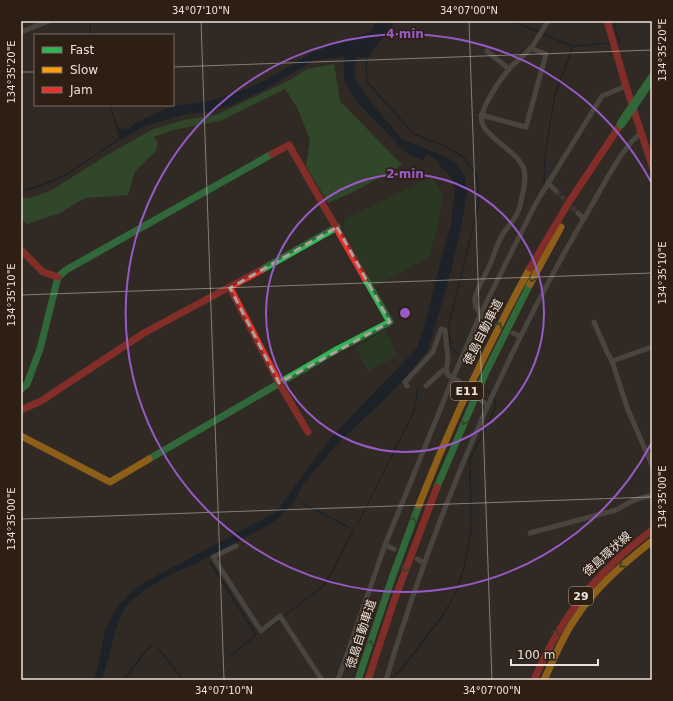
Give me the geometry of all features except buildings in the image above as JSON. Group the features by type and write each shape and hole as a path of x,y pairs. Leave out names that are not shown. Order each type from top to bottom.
{"main road":[{"path":"607,21 626,86 651,161"},
{"name":"徳島自動車道","path":"358,680 393,575 426,486 454,418 485,352 522,281 555,225 652,78"},
{"name":"徳島自動車道","path":"368,680 402,578 435,491 464,422 529,284 560,228 622,124"},
{"path":"21,389 28,384 40,349 58,277 66,270 289,145 390,322 279,383 110,482 21,436"},
{"path":"21,410 41,401 144,333 230,288 337,227"},
{"path":"21,250 43,272 58,277"},
{"path":"230,288 279,383 308,432"},
{"name":"徳島環状線","path":"534,680 547,649 569,611 588,587 611,564 652,530"},
{"name":"徳島環状線","path":"544,680 577,615 595,592 616,571 652,541"}],"street":[{"path":"21,32 49,21"},
{"path":"488,320 480,315 475,299 492,261 496,246 503,234 515,220 524,182 524,170 519,161 496,138 488,133 481,121 482,115 486,102 509,69 530,48 548,21"},
{"path":"482,115 526,127 546,54 530,48"},
{"path":"487,51 509,69"},
{"path":"338,680 385,545 464,349 480,315 536,202 602,96 626,86"},
{"path":"386,680 412,595 456,480 490,399 520,336 584,219 625,150 636,137 642,134"},
{"path":"548,183 556,191"},
{"path":"578,213 584,219"},
{"path":"594,322 606,352 612,361 628,410 652,465"},
{"path":"407,386 405,382 433,352 441,329 445,330 448,359 446,370 448,375 454,376 458,381"},
{"path":"513,333 520,336"},
{"path":"612,361 652,347"},
{"path":"426,386 442,371 446,370"},
{"path":"481,400 487,406"},
{"path":"530,533 616,510 634,500 652,495"},
{"path":"385,545 394,549"},
{"path":"236,546 213,557 261,631 280,616 322,680"},
{"path":"417,559 424,563"}],"highlighted area":[{"path":"337,227 390,322 279,383 230,288"}],"green space":[{"path":"334,64 340,101 402,165 355,191 328,203 306,166 310,140 297,107 285,89 220,121 173,130 154,137 158,143 156,151 135,171 128,195 85,198 60,213 27,224 21,219 21,198 30,198 52,190 104,157 151,130 184,120 216,115 290,80 307,69"},
{"path":"432,177 443,194 438,225 429,257 378,285 373,285 343,229 345,219"},
{"path":"385,330 397,356 368,371 355,347"}],"water":[{"path":"375,21 395,21 369,57 357,57 355,79 366,96 402,139 437,153 454,162 465,176 467,192 461,228 451,271 428,350 385,399 338,443 304,483 292,505 274,522 201,561 168,576 145,590 127,605 119,619 102,680 94,680 106,629 109,621 121,602 132,591 145,582 274,513 338,430 417,348 451,224 455,189 453,181 446,171 441,168 438,161 426,154 423,161 404,151 355,100 344,80 344,57 315,60 264,90 232,105 209,112 186,114 145,126 120,140 115,126 122,129 130,128 135,123 167,108 210,101 246,89 264,81 313,52 372,31"}],"waterway":[{"path":"511,21 539,32"},
{"path":"89,22 91,34"},
{"path":"616,42 620,42 614,25 618,22 652,22"},
{"path":"542,34 573,46 612,43"},
{"path":"544,183 545,156 555,94 573,46"},
{"path":"367,56 366,74 368,83 414,134 445,146 463,157 477,175 479,203 449,324 450,346 460,356"},
{"path":"110,106 117,128"},
{"path":"21,189 26,190 37,187 66,175 120,138"},
{"path":"462,359 468,365"},
{"path":"487,389 491,395"},
{"path":"357,525 410,420 417,397 417,390"},
{"path":"391,680 404,666 443,615 456,592 464,568 471,530 470,459 495,409 495,400 493,398"},
{"path":"302,503 350,528"},
{"path":"283,617 322,587 332,572 353,530"},
{"path":"210,562 256,635 229,657"},
{"path":"266,631 280,620"},
{"path":"123,680 151,645"},
{"path":"159,649 183,680"}],"tunnel":[{"path":"556,191 578,213"},
{"path":"488,320 500,326"},
{"path":"458,381 477,397"}],"traffic: fast":[{"path":"621,124 652,78"},
{"path":"21,389 27,384 40,349 58,277 66,270 272,154"},
{"path":"261,270 337,227"},
{"path":"149,459 338,349 390,322 365,278"},
{"path":"437,487 486,372 530,284"},
{"path":"358,680 392,578 419,505"}],"traffic: slow":[{"path":"530,284 561,227"},
{"path":"419,505 444,444 471,385 499,326 530,268"},
{"path":"21,436 110,482 149,459"},
{"path":"544,680 557,651 581,610 599,588 619,568 652,541"}],"traffic: jam":[{"path":"607,21 652,166"},
{"path":"530,268 569,202 621,124"},
{"path":"272,154 289,145 365,278"},
{"path":"21,250 43,272 58,277"},
{"path":"21,410 41,401 144,333 261,270"},
{"path":"230,288 279,383 308,432"},
{"path":"368,680 394,601 437,487"},
{"path":"534,680 557,634 582,596 597,579 632,546 652,530"}]}
